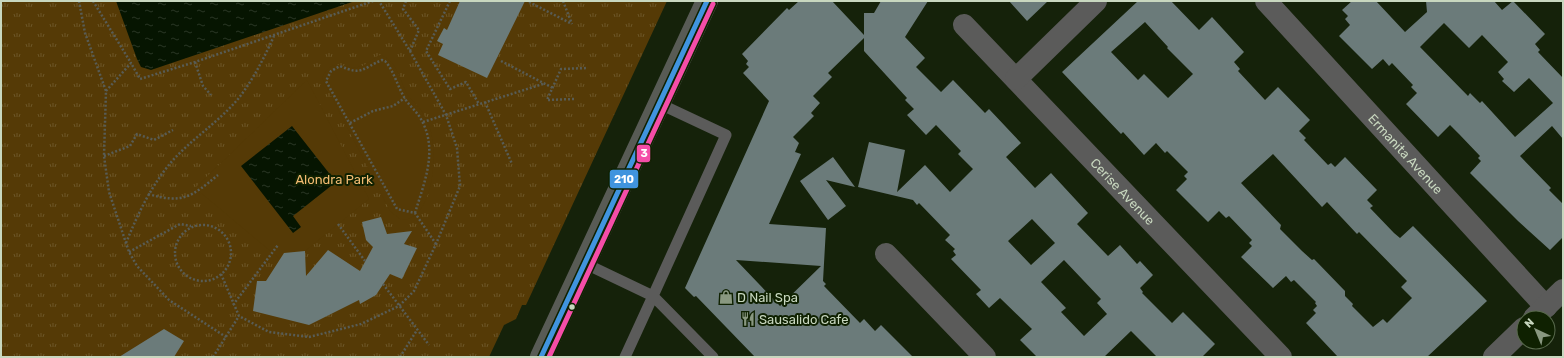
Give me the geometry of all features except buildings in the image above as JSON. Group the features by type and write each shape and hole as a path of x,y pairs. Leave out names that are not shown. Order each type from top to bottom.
{"main road":[{"path":"541,357 586,264 707,1"}],"street":[{"path":"1016,79 1096,1"},
{"name":"Ermanita Avenue","path":"1266,1 1538,310"},
{"name":"Cerise Avenue","path":"964,24 1281,357"},
{"path":"886,254 985,357"},
{"path":"1542,310 1563,290"},
{"path":"1494,357 1516,336"}],"lane":[{"path":"625,357 726,135 660,104"},
{"path":"586,264 653,296 713,357"}],"path":[{"path":"79,1 85,33 106,91 104,156 109,192 129,252 137,266 169,300 226,337"},
{"path":"93,1 140,79 373,1"},
{"path":"221,274 239,316 269,332 309,337 361,324 399,306 414,291 436,244 460,186 457,148 446,115 410,51 379,1"},
{"path":"406,1 403,9 418,30 410,51"},
{"path":"450,1 426,51 450,89 466,82 479,104"},
{"path":"528,2 572,24 563,1"},
{"path":"126,244 148,194 168,166 187,146 238,99 262,63 274,35"},
{"path":"415,213 428,170 430,154 429,137 416,109 405,98 389,65 382,60 363,70 353,72 340,66 331,70 326,81 397,210 415,213 436,244"},
{"path":"501,61 553,88"},
{"path":"194,62 203,86 211,95"},
{"path":"106,91 131,63"},
{"path":"574,99 548,100 561,69 588,68"},
{"path":"423,122 543,84"},
{"path":"350,123 373,111 393,106 405,98"},
{"path":"485,102 512,164"},
{"path":"104,156 130,146 137,134 154,140 173,130"},
{"path":"148,194 166,199 187,197 199,191 218,175"},
{"path":"129,252 180,224 192,227 209,225 224,234 231,251 230,259 221,274 212,279 203,281 193,280 178,268 175,254 178,240 184,232 192,227"},
{"path":"338,224 366,261"},
{"path":"233,305 278,245"},
{"path":"383,284 429,345"},
{"path":"213,357 239,316"},
{"path":"400,357 417,330"}],"green space":[{"name":"Alondra Park","path":"1,1 667,1 526,305 522,305 516,319 504,325 489,357 1,357"},
{"path":"380,55 390,61 394,66 408,95 424,114 433,142 433,170 427,198 420,209 412,217 401,220 390,211 322,78 331,66 362,66"},
{"path":"307,80 369,199 305,251 280,259 195,188"}],"water":[{"path":"116,1 355,1 151,70 141,67"},
{"path":"292,126 336,182 293,216 301,227 293,233 241,166"}],"transit line":[{"name":"210","path":"541,357 707,1"},
{"name":"3","path":"549,357 713,4"}],"place":[{"name":"D Nail Spa","path":"726,297"},
{"name":"Sausalido Cafe","path":"748,319"}]}
